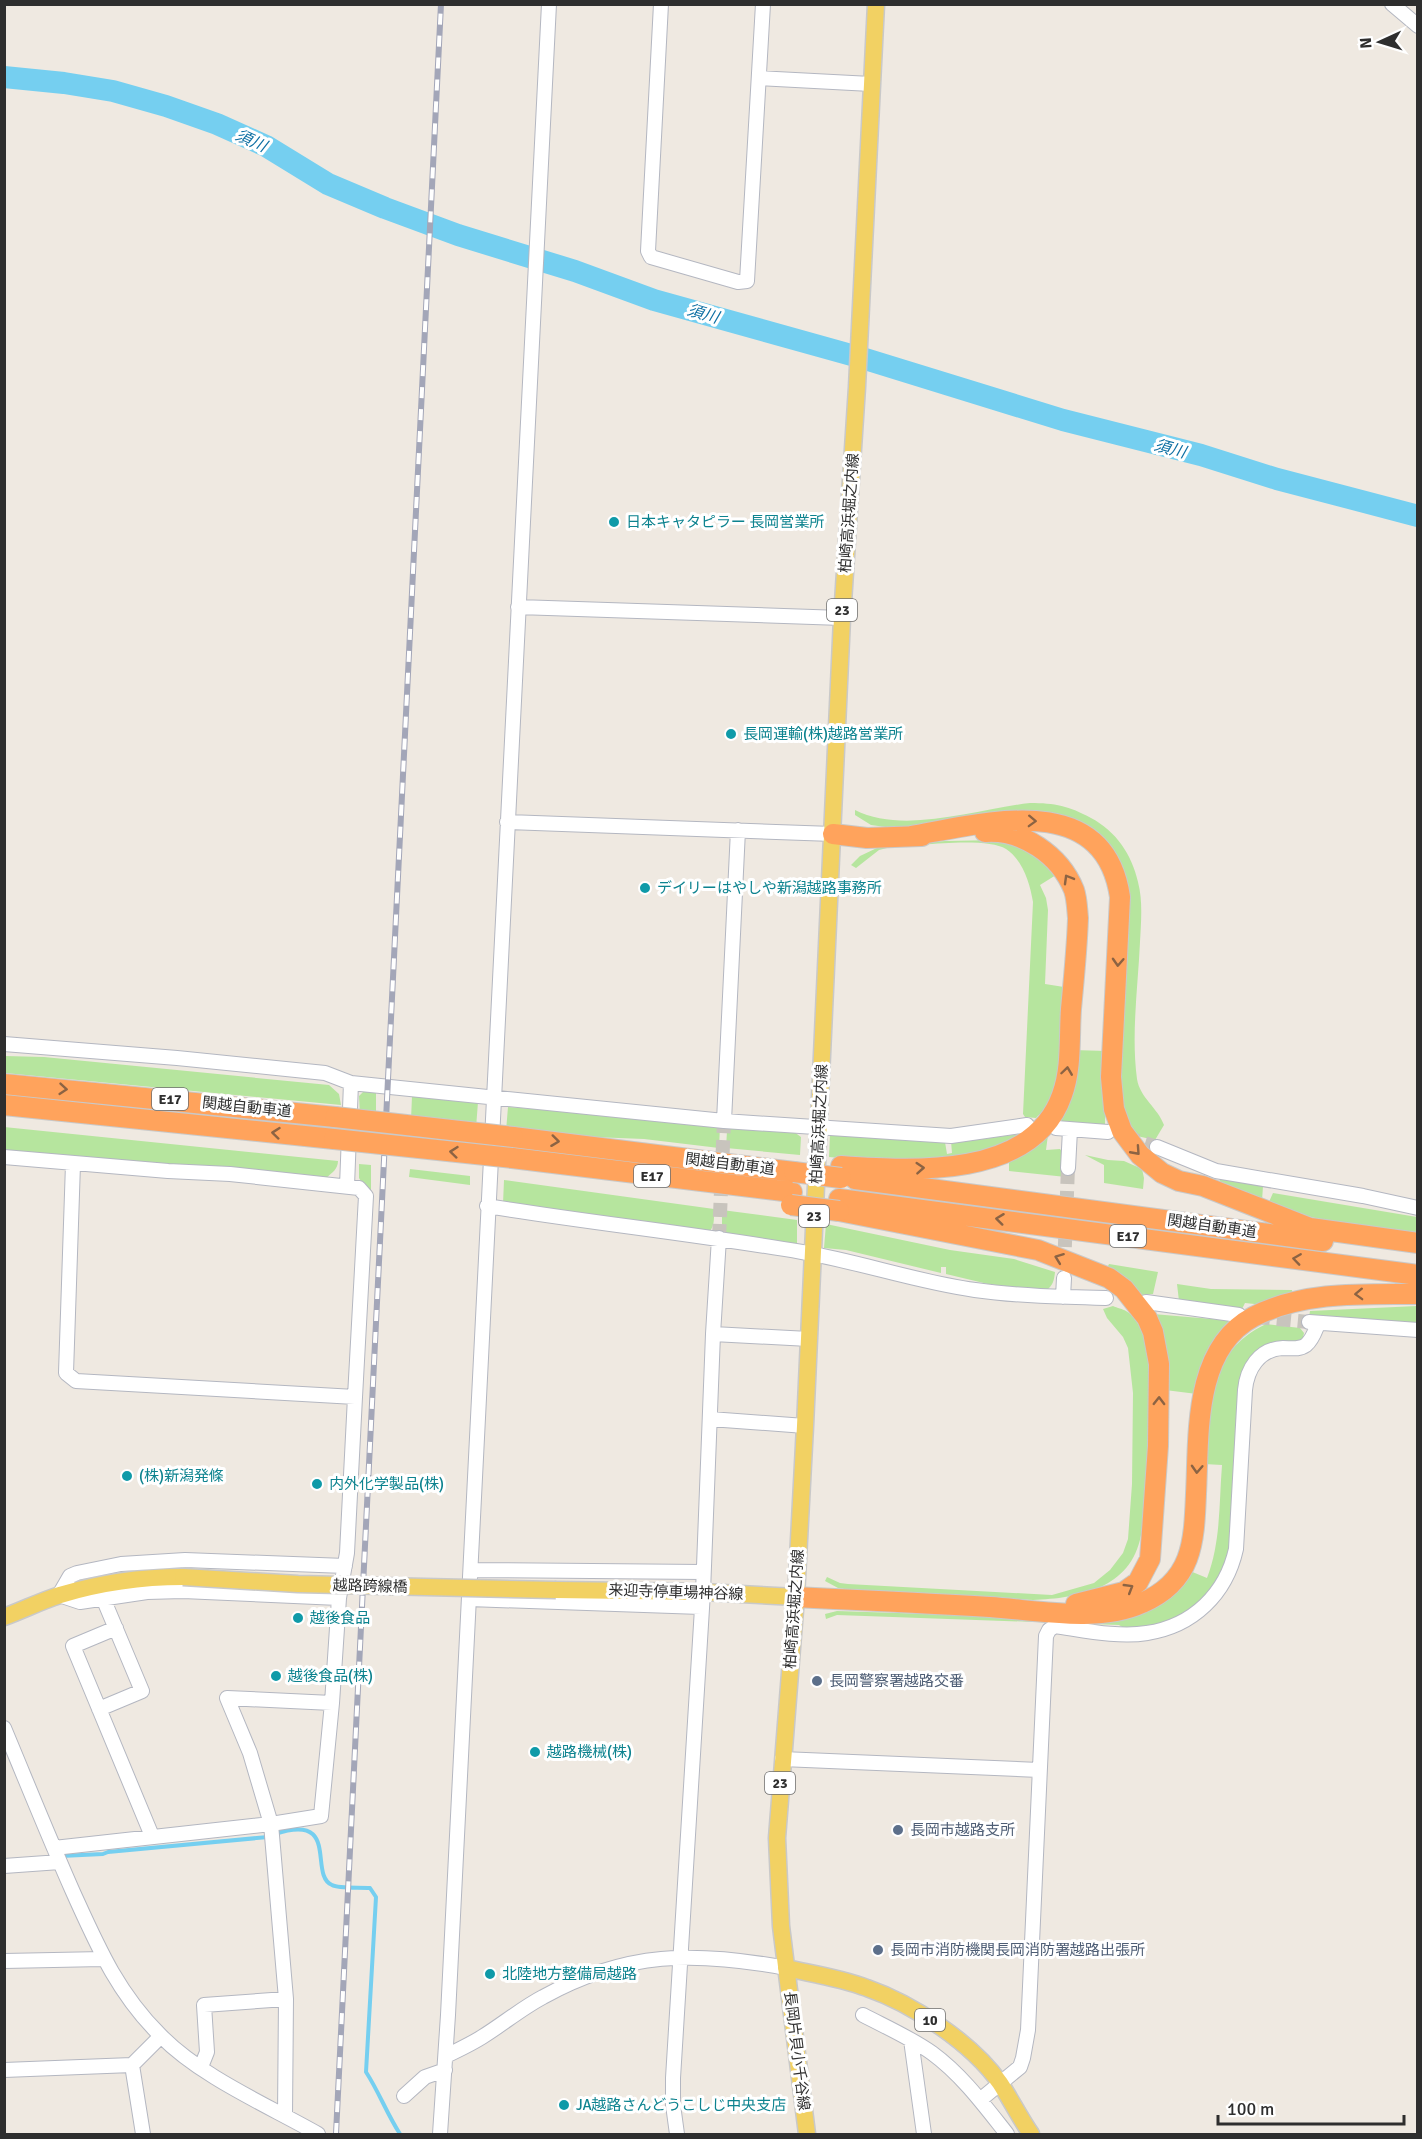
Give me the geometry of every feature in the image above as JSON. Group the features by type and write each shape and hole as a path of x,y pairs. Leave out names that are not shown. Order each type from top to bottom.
{"highway":[{"path":"911,836 991,821 1032,820 1066,826 1089,838 1108,861 1118,883 1120,897 1111,1077 1112,1097 1118,1122 1131,1146 1148,1163 1179,1182 1203,1186 1310,1228 1418,1243"},
{"path":"833,834 867,838 992,831 1020,837 1043,850 1065,873 1074,890 1077,902 1069,1054 1065,1083 1056,1109 1047,1124 1029,1139 1006,1153 978,1161 948,1166 841,1172"},
{"name":"関越自動車道","path":"4,1084 841,1172 1418,1254"},
{"name":"関越自動車道","path":"4,1105 512,1158 839,1205 1418,1275"},
{"path":"839,1205 1038,1250 1109,1278 1124,1289 1139,1306 1153,1332 1159,1364 1158,1446 1152,1543 1150,1559 1144,1572 1138,1582 1124,1592 1094,1600 1066,1605 989,1607"},
{"path":"796,1597 1070,1612 1117,1611 1142,1604 1164,1591 1183,1569 1192,1547 1196,1522 1202,1403 1213,1363 1226,1341 1252,1318 1296,1302 1353,1294 1418,1294"}],"main road":[{"name":"23","path":"872,84 876,4"},
{"name":"柏崎高浜堀之内線","path":"786,1968 777,1870 778,1798 796,1597 842,618 857,387 872,84"},
{"name":"越路跨線橋","path":"4,1617 59,1595 134,1579 183,1577 298,1584 556,1590"},
{"name":"来迎寺停車場神谷線","path":"556,1590 702,1600 796,1597"},
{"name":"10","path":"786,1968 855,1984 894,1999 924,2016 974,2055 1000,2083 1031,2134"},
{"name":"長岡片貝小千谷線","path":"786,1968 807,2134"}],"street":[{"path":"440,2134 471,1570 487,1206 549,4"},
{"path":"661,4 648,251 651,257 738,282 747,281 763,4"},
{"path":"1392,4 1418,26"},
{"path":"759,78 872,84"},
{"path":"518,607 842,618"},
{"path":"507,822 833,834"},
{"path":"724,1121 738,830"},
{"path":"4,1044 325,1073 351,1083 724,1121 951,1136 1027,1125"},
{"path":"347,1186 351,1083"},
{"path":"1056,1128 1108,1132"},
{"path":"1068,1168 1070,1130"},
{"path":"1157,1147 1216,1171 1363,1196 1418,1208"},
{"path":"4,1157 73,1164 230,1174 347,1186 359,1188 366,1196 348,1553 339,1598 321,1816 271,1824 54,1848"},
{"path":"73,1164 66,1373 76,1381 355,1397"},
{"path":"487,1206 605,1225 719,1238 812,1254 973,1290 1106,1298"},
{"path":"677,2134 673,2105 673,2078 702,1600 719,1238"},
{"path":"1063,1297 1064,1278"},
{"path":"1146,1302 1239,1315"},
{"path":"980,2100 1020,2067 1028,2030 1046,1636 1049,1630 1055,1626 1108,1633 1146,1634 1177,1625 1193,1615 1217,1594 1229,1574 1236,1550 1245,1390 1249,1371 1258,1358 1272,1350 1300,1348 1308,1344 1314,1335 1313,1323 1418,1330"},
{"path":"713,1334 809,1339"},
{"path":"710,1419 805,1426"},
{"path":"339,1598 183,1591 147,1592 80,1602 59,1595 70,1576 121,1564 185,1560 345,1566"},
{"path":"471,1570 703,1572"},
{"path":"99,1709 142,1691 104,1598"},
{"path":"469,1599 702,1600"},
{"path":"116,1628 73,1646 152,1836"},
{"path":"285,2115 286,1999 271,1824 250,1753 227,1698 332,1703"},
{"path":"4,1728 103,1959 120,1989 160,2036 201,2067 228,2085 318,2134"},
{"path":"782,1760 1039,1770"},
{"path":"4,1866 60,1862"},
{"path":"404,2096 425,2077 542,1997 615,1965 680,1956 715,1957 786,1968"},
{"path":"4,1961 103,1959"},
{"path":"201,2067 207,2052 204,2005 286,1999"},
{"path":"863,2015 931,2053 957,2075 1007,2134"},
{"path":"4,2070 132,2065 160,2036"},
{"path":"911,2040 924,2134"},
{"path":"132,2065 143,2134"}],"green space":[{"path":"1030,803 1069,808 1100,823 1122,845 1132,862 1140,889 1141,912 1135,1062 1139,1086 1164,1125 1155,1140 1137,1136 1129,1131 1119,1094 1125,903 1079,826 900,829 871,825 855,815 855,810 874,817 918,820"},
{"path":"999,840 1016,845 1030,853 1056,875 1040,885 1048,910 1045,984 1064,987 1061,1046 1053,1092 1046,1107 1036,1118 1025,1117 1023,1114 1033,902 1028,880 1017,859 1006,849 996,845 966,842 887,848 879,850 856,868 851,865 860,856 879,847 945,841"},
{"path":"1073,1050 1106,1051 1105,1126 1055,1123"},
{"path":"5,1056 44,1057 329,1085 339,1094 341,1105 5,1073"},
{"path":"364,1091 376,1091 376,1116 360,1115 359,1096"},
{"path":"412,1096 478,1102 476,1128 411,1120"},
{"path":"508,1107 720,1126 719,1148 644,1139 542,1135 506,1131"},
{"path":"732,1125 790,1129 801,1137 800,1155 726,1148 727,1131"},
{"path":"4,1127 338,1161 338,1164 326,1178 5,1152"},
{"path":"833,1133 945,1142 947,1154 952,1153 951,1141 1021,1134 973,1157 896,1163 829,1157 830,1135"},
{"path":"1048,1135 1046,1150 1060,1149 1065,1156 1066,1177 1009,1171 1009,1159 1030,1150"},
{"path":"1085,1155 1124,1161 1142,1169 1143,1189 1104,1183 1104,1165"},
{"path":"359,1164 371,1165 371,1191 367,1191 359,1178"},
{"path":"410,1169 470,1176 470,1185 409,1177"},
{"path":"1220,1178 1263,1186 1262,1201 1219,1186"},
{"path":"504,1180 714,1209 714,1223 707,1234 503,1204"},
{"path":"1273,1193 1417,1217 1417,1236 1342,1224 1286,1210 1268,1204"},
{"path":"722,1210 797,1220 797,1243 792,1246 729,1237 722,1227"},
{"path":"826,1224 950,1250 1014,1259 1055,1272 1054,1278 1052,1285 1046,1291 988,1284 946,1274 946,1267 941,1267 941,1273 846,1250 824,1248"},
{"path":"1109,1264 1158,1272 1153,1294 1141,1295 1107,1268"},
{"path":"1177,1284 1211,1289 1292,1290 1293,1296 1264,1305 1245,1303 1242,1309 1179,1301"},
{"path":"1113,1306 1126,1311 1138,1323 1148,1351 1151,1378 1147,1471 1141,1535 1135,1553 1126,1568 1115,1579 1085,1593 1033,1600 851,1590 838,1588 825,1581 827,1577 848,1584 1052,1595 1094,1583 1110,1570 1123,1553 1128,1539 1132,1484 1133,1393 1128,1348 1103,1309"},
{"path":"1417,1306 1417,1323 1309,1317 1310,1311"},
{"path":"1153,1314 1235,1321 1218,1337 1207,1353 1197,1394 1165,1390"},
{"path":"1266,1324 1300,1328 1304,1333 1303,1338 1299,1343 1276,1343 1264,1347 1247,1362 1229,1560 1211,1592 1188,1613 1160,1625 1127,1630 1119,1625 837,1615 826,1619 825,1614 837,1611 1104,1620 1190,1571 1207,1578 1217,1536 1222,1465 1204,1464 1210,1402 1222,1366 1232,1350 1247,1336"}],"waterway":[{"name":"須川","path":"4,77 113,91 166,106 217,124 266,146 328,184 385,208 458,235 575,271 654,300 862,358 1063,420 1201,455 1277,479 1418,516"},
{"path":"275,1834 295,1829 308,1831 316,1838 325,1879 335,1886 370,1888 376,1897 366,2072 400,2134"},
{"path":"61,1856 103,1854 268,1837"}],"tunnel":[{"path":"719,1238 724,1121"},
{"path":"1125,1137 1157,1147"},
{"path":"1064,1268 1068,1168"},
{"path":"1256,1317 1308,1322"}],"railway":[{"path":"336,2134 441,4"}],"place":[{"name":"日本キャタピラー 長岡営業所","path":"614,522"},
{"name":"長岡運輸(株)越路営業所","path":"731,734"},
{"name":"デイリーはやしや新潟越路事務所","path":"645,888"},
{"name":"(株)新潟発條","path":"127,1476"},
{"name":"内外化学製品(株)","path":"317,1484"},
{"name":"越後食品","path":"298,1618"},
{"name":"越後食品(株)","path":"276,1676"},
{"name":"長岡警察署越路交番","path":"817,1681"},
{"name":"越路機械(株)","path":"535,1752"},
{"name":"長岡市越路支所","path":"898,1830"},
{"name":"長岡市消防機関長岡消防署越路出張所","path":"878,1950"},
{"name":"北陸地方整備局越路","path":"490,1974"},
{"name":"JA越路さんどうこしじ中央支店","path":"564,2105"}]}
